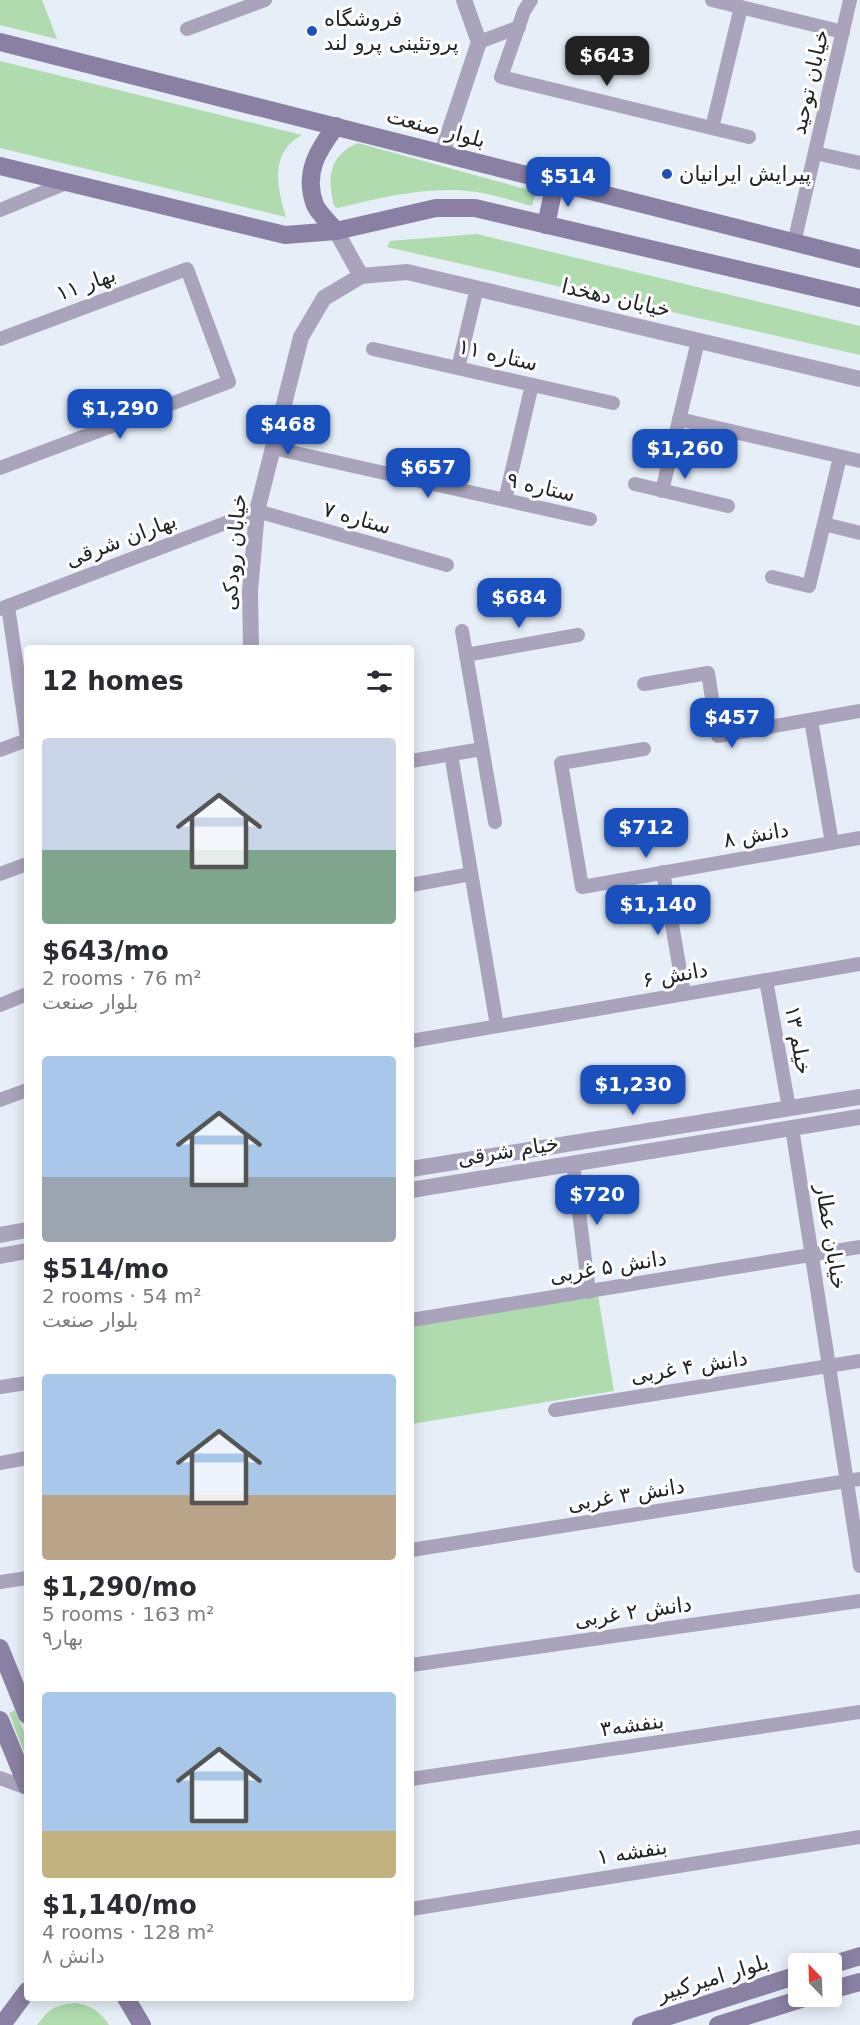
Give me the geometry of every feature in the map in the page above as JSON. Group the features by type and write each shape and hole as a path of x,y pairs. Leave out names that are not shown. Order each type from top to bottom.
{"main road":[{"name":"بلوار صنعت","path":"0,42 860,259"},
{"path":"336,126 318,149 310,178 316,206 336,231"},
{"path":"0,166 285,235 336,231 436,208 475,208 860,298"},
{"path":"546,225 555,183"},
{"path":"0,1648 24,1705"},
{"path":"0,1720 24,1780"},
{"path":"842,1962 860,1956"},
{"name":"بلوار امیرکبیر","path":"641,2025 788,1978"},
{"path":"842,1987 860,1982"},
{"path":"2,2025 24,1990"},
{"path":"129,2002 142,2025"},
{"path":"129,2002 157,2025"},
{"path":"718,2025 788,2003"}],"street":[{"path":"187,29 266,0"},
{"path":"442,153 479,42 464,0"},
{"path":"531,0 524,11 501,77 749,137"},
{"path":"712,0 843,32"},
{"name":"خیابان توحید","path":"794,243 850,0"},
{"path":"712,128 741,7"},
{"path":"479,42 519,27"},
{"path":"815,153 860,163"},
{"path":"0,210 66,183"},
{"path":"336,231 361,276"},
{"name":"بهار ۱۱","path":"0,339 187,269 229,382 0,468"},
{"name":"خیابان دهخدا","path":"361,276 407,272 860,379"},
{"name":"خیابان رودکی","path":"251,645 250,591 257,511 301,337 324,298 361,276"},
{"path":"458,368 477,288"},
{"path":"662,491 698,341"},
{"name":"ستاره ۱۱","path":"373,349 613,403"},
{"path":"505,500 532,385"},
{"path":"679,419 860,461"},
{"name":"ستاره ۹","path":"273,448 590,519"},
{"path":"772,578 809,586 840,457"},
{"path":"635,484 728,506"},
{"name":"ستاره ۷","path":"257,511 447,565"},
{"name":"بهاران شرقی","path":"4,607 257,511"},
{"path":"824,524 860,533"},
{"path":"4,607 24,721"},
{"path":"462,631 495,822"},
{"path":"466,654 578,635"},
{"path":"644,684 708,673 718,736 860,711"},
{"path":"811,720 832,843"},
{"path":"0,750 24,739"},
{"name":"دانش ۸","path":"644,748 561,763 582,887 860,838"},
{"path":"414,760 482,749"},
{"path":"451,754 497,1026"},
{"path":"0,874 24,865"},
{"path":"663,872 684,994"},
{"path":"414,884 471,874"},
{"name":"دانش ۶","path":"414,1040 860,964"},
{"name":"خیلم ۱۳","path":"766,980 789,1108"},
{"path":"0,1005 24,995"},
{"path":"0,1100 24,1091"},
{"name":"خیام شرقی","path":"414,1169 860,1097"},
{"path":"789,1108 792,1128"},
{"name":"خیام شرقی","path":"414,1190 860,1117"},
{"name":"خیابان عطار","path":"792,1128 829,1366 853,1480 860,1566"},
{"path":"570,1143 589,1292"},
{"path":"0,1235 24,1231"},
{"name":"دانش ۵ غربی","path":"414,1320 860,1247"},
{"path":"0,1256 24,1252"},
{"name":"دانش ۴ غربی","path":"555,1410 860,1361"},
{"path":"0,1388 24,1384"},
{"path":"0,1462 24,1458"},
{"name":"دانش ۳ غربی","path":"414,1550 853,1480"},
{"path":"0,1582 24,1578"},
{"name":"دانش ۲ غربی","path":"414,1665 860,1600"},
{"name":"بنفشه۳","path":"414,1779 860,1712"},
{"path":"0,1778 24,1786"},
{"name":"بنفشه ۱","path":"414,1909 860,1837"}],"green space":[{"path":"0,0 42,0 57,39 0,25"},
{"path":"0,61 302,135 291,142 280,161 278,183 286,217 0,148"},
{"path":"358,143 536,192 532,206 477,192 442,190 389,196 338,208 334,206 332,196 332,168 341,154"},
{"path":"477,234 860,326 860,355 387,247 390,241"},
{"path":"598,1295 614,1391 414,1424 414,1326"},
{"path":"15,1710 24,1732 24,1752 9,1713"},
{"path":"75,2003 94,2009 109,2025 37,2025 53,2009"}],"place":[{"name":"فروشگاه پروتئینی پرو لند","path":"312,31"},
{"name":"پیرایش ایرانیان","path":"667,174"}]}
